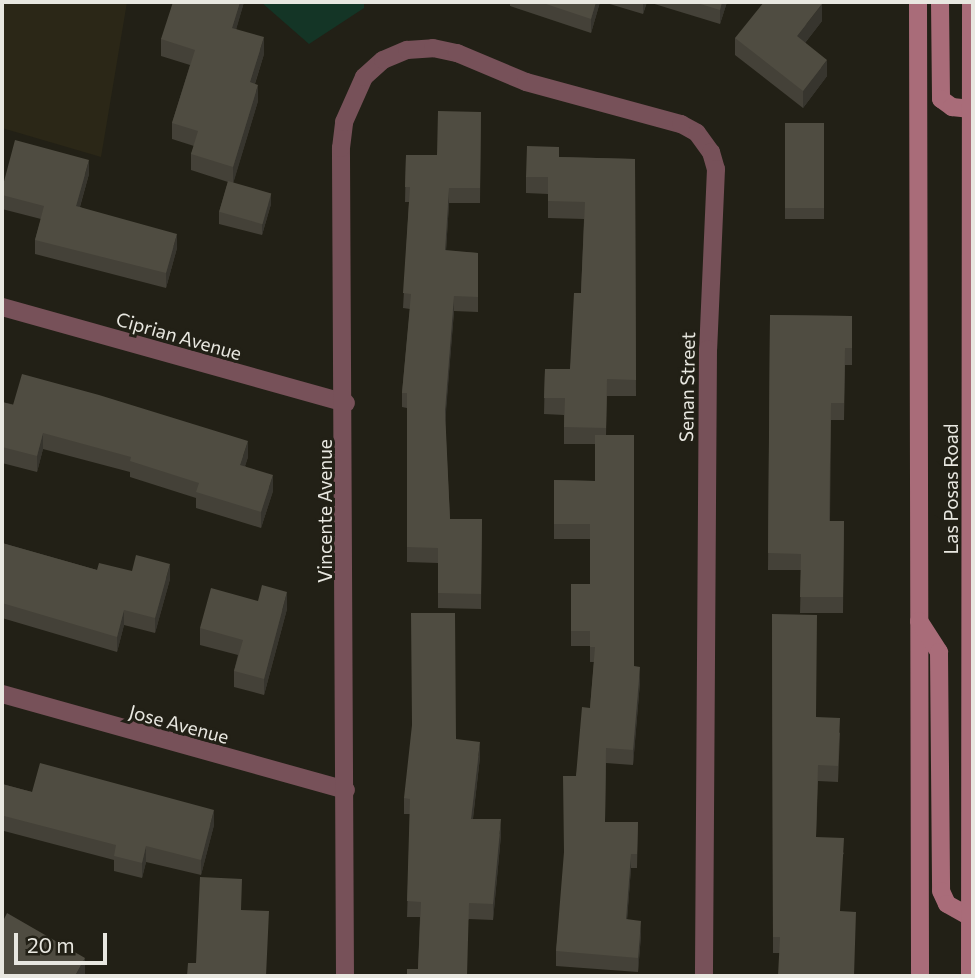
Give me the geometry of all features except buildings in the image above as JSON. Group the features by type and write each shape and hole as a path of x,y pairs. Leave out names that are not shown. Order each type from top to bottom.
{"main road":[{"name":"Las Posas Road","path":"919,2 920,976"},
{"path":"940,2 941,99 952,107 971,110"},
{"name":"Las Posas Road","path":"970,976 971,2"},
{"path":"919,621 939,652 941,891 947,904 970,917"}],"street":[{"name":"Senan Street","path":"383,60 407,50 433,48 457,53 526,82 681,124 697,133 711,152 716,169 708,349 704,976"},
{"name":"Vincente Avenue","path":"345,976 344,122 354,91 383,60"},
{"name":"Ciprian Avenue","path":"2,307 346,403"},
{"name":"Jose Avenue","path":"2,694 346,790"}],"shaded area":[{"path":"2,2 127,2 101,157 2,128"}],"green space":[{"path":"261,2 364,2 364,8 309,44"}]}
